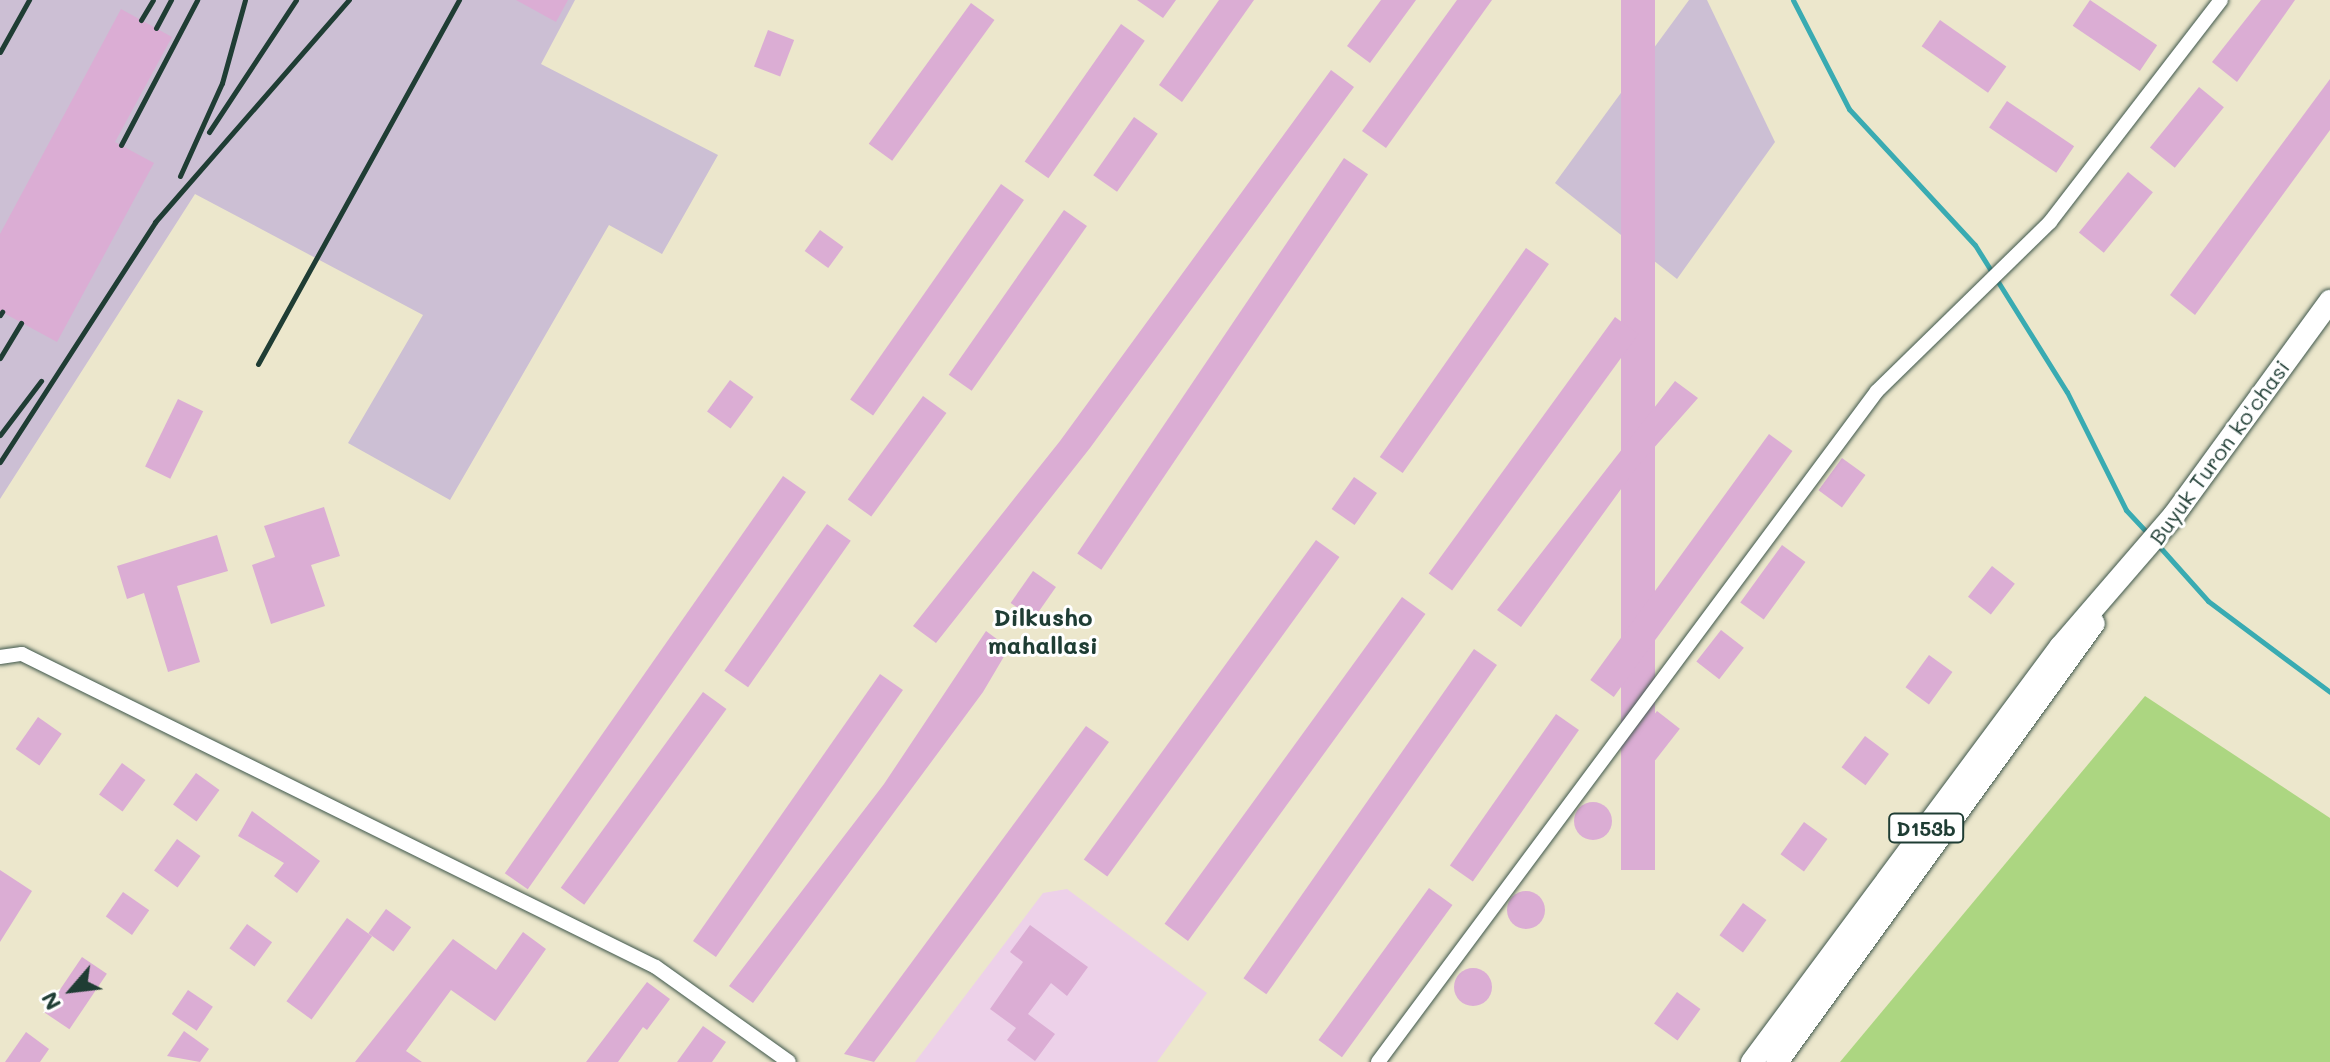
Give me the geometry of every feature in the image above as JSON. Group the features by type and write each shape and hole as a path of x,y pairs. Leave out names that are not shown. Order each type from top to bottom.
{"main road":[{"name":"Buyuk Turon ko'chasi","path":"1752,1062 2061,646 2107,601 2174,515 2330,301"},
{"name":"Buyuk Turon ko'chasi","path":"1777,1062 2072,663 2107,601"}],"street":[{"path":"1378,1062 1826,455 1946,322 2025,244 2221,0"},
{"path":"0,657 22,654 656,967 789,1062"}],"shaded area":[{"path":"0,0 575,0 541,64 718,155 662,254 609,225 450,500 348,443 423,315 195,194 0,499"},
{"path":"1689,0 1707,0 1775,142 1677,279 1555,183"},
{"path":"1067,889 1207,993 1157,1062 915,1062 1043,893"}],"green space":[{"path":"2145,696 2330,818 2330,1062 1840,1062"}],"building":[{"path":"516,0 568,0 556,22"},
{"path":"1137,0 1176,0 1163,18"},
{"path":"1219,0 1254,0 1182,102 1159,85"},
{"path":"1381,0 1416,0 1370,63 1347,46"},
{"path":"1457,0 1492,0 1386,148 1362,131"},
{"path":"1621,0 1655,0 1655,870 1621,870"},
{"path":"2090,0 2157,45 2140,71 2073,26"},
{"path":"2261,0 2295,0 2237,82 2212,62"},
{"path":"971,3 994,20 892,161 869,144"},
{"path":"121,9 172,37 115,142 154,163 57,342 0,311 0,234"},
{"path":"1940,20 2006,66 1988,93 1922,46"},
{"path":"1121,24 1145,41 1048,178 1025,162"},
{"path":"768,30 794,40 780,76 754,66"},
{"path":"1331,70 1354,87 1090,448 936,643 913,626 1060,441"},
{"path":"2330,79 2330,130 2195,315 2170,295"},
{"path":"2199,87 2224,107 2175,168 2150,148"},
{"path":"2007,101 2074,146 2056,173 1989,128"},
{"path":"1134,117 1158,134 1117,192 1093,175"},
{"path":"1344,158 1368,174 1101,570 1077,553"},
{"path":"2128,172 2153,192 2104,253 2079,233"},
{"path":"1001,184 1024,200 873,415 850,399"},
{"path":"1064,210 1087,226 972,391 949,375"},
{"path":"820,230 843,247 828,268 805,251"},
{"path":"1526,248 1549,264 1403,473 1380,457"},
{"path":"1615,317 1638,334 1452,591 1429,573"},
{"path":"730,380 753,397 731,429 707,412"},
{"path":"1675,381 1698,398 1637,467 1521,627 1497,610"},
{"path":"923,396 946,413 871,517 848,500"},
{"path":"178,399 203,411 170,479 145,466"},
{"path":"1769,434 1792,451 1614,697 1590,680"},
{"path":"1842,458 1865,475 1842,507 1818,490"},
{"path":"783,476 806,492 528,889 505,873"},
{"path":"1354,477 1377,493 1355,525 1332,509"},
{"path":"324,507 340,556 311,565 325,606 271,624 252,565 275,557 264,526"},
{"path":"827,524 851,541 748,687 724,671"},
{"path":"217,535 228,571 177,586 200,662 168,672 144,593 127,599 117,566"},
{"path":"1316,540 1339,557 1107,877 1084,860"},
{"path":"1782,545 1805,562 1764,619 1740,602"},
{"path":"1992,566 2015,584 1991,615 1968,597"},
{"path":"1033,571 1056,587 1034,619 1011,603"},
{"path":"1402,597 1425,614 1188,941 1165,924"},
{"path":"1721,630 1744,648 1719,679 1696,662"},
{"path":"986,631 1009,648 983,692 753,1003 729,986 884,784"},
{"path":"1474,649 1497,665 1266,994 1243,978"},
{"path":"1929,655 1952,672 1929,704 1905,687"},
{"path":"880,674 903,690 716,957 693,941"},
{"path":"703,692 726,709 584,905 561,888"},
{"path":"1657,711 1680,729 1655,760 1632,743"},
{"path":"1556,714 1579,730 1473,882 1450,866"},
{"path":"38,717 62,734 39,766 16,749"},
{"path":"1086,726 1109,742 995,899 874,1062 844,1054"},
{"path":"1865,736 1889,754 1865,785 1842,767"},
{"path":"122,763 145,780 123,812 99,795"},
{"path":"196,773 219,790 197,822 173,805"},
{"path":"1593,802 1607,807 1612,821 1607,835 1593,840 1579,835 1574,821 1579,807"},
{"path":"252,811 320,861 297,893 274,876 284,863 238,836"},
{"path":"1804,822 1827,839 1804,871 1780,854"},
{"path":"177,839 200,856 178,888 154,871"},
{"path":"0,870 32,891 0,942"},
{"path":"1429,888 1452,905 1342,1057 1318,1040"},
{"path":"1526,891 1540,896 1545,910 1540,924 1526,929 1512,924 1507,910 1512,896"},
{"path":"123,892 149,910 132,935 106,917"},
{"path":"1743,903 1766,920 1743,952 1719,935"},
{"path":"386,909 411,927 393,951 368,933"},
{"path":"347,918 372,936 312,1020 286,1001"},
{"path":"247,924 272,942 254,966 229,948"},
{"path":"1030,925 1088,967 1067,996 1051,983 1028,1014 1055,1034 1035,1061 1007,1040 1016,1028 990,1009 1023,962 1010,952"},
{"path":"523,932 546,949 495,1021 451,990 406,1051 422,1062 355,1062 453,939 496,970"},
{"path":"82,957 107,974 69,1029 45,1013"},
{"path":"1473,968 1486,974 1492,987 1486,1000 1473,1006 1460,1000 1454,987 1460,974"},
{"path":"647,982 670,999 647,1030 643,1027 618,1062 586,1062"},
{"path":"188,990 213,1007 197,1031 172,1014"},
{"path":"1677,992 1700,1009 1678,1041 1654,1024"},
{"path":"703,1026 726,1042 712,1062 677,1062"},
{"path":"184,1031 209,1049 200,1062 167,1056"},
{"path":"26,1032 49,1049 40,1062 5,1062"}],"waterway":[{"path":"1793,0 1849,109 1975,245 2067,392 2126,510 2149,535"},
{"path":"2158,545 2208,601 2330,692"}],"railway":[{"path":"0,52 29,0"},
{"path":"141,20 153,0"},
{"path":"156,28 171,0"},
{"path":"121,145 197,0"},
{"path":"180,176 222,83 245,0"},
{"path":"209,132 296,0"},
{"path":"0,462 155,222 349,0"},
{"path":"258,364 459,0"},
{"path":"0,358 21,323"},
{"path":"0,435 41,381"}],"district":[{"name":"Dilkusho mahallasi","path":"1043,631"}]}
